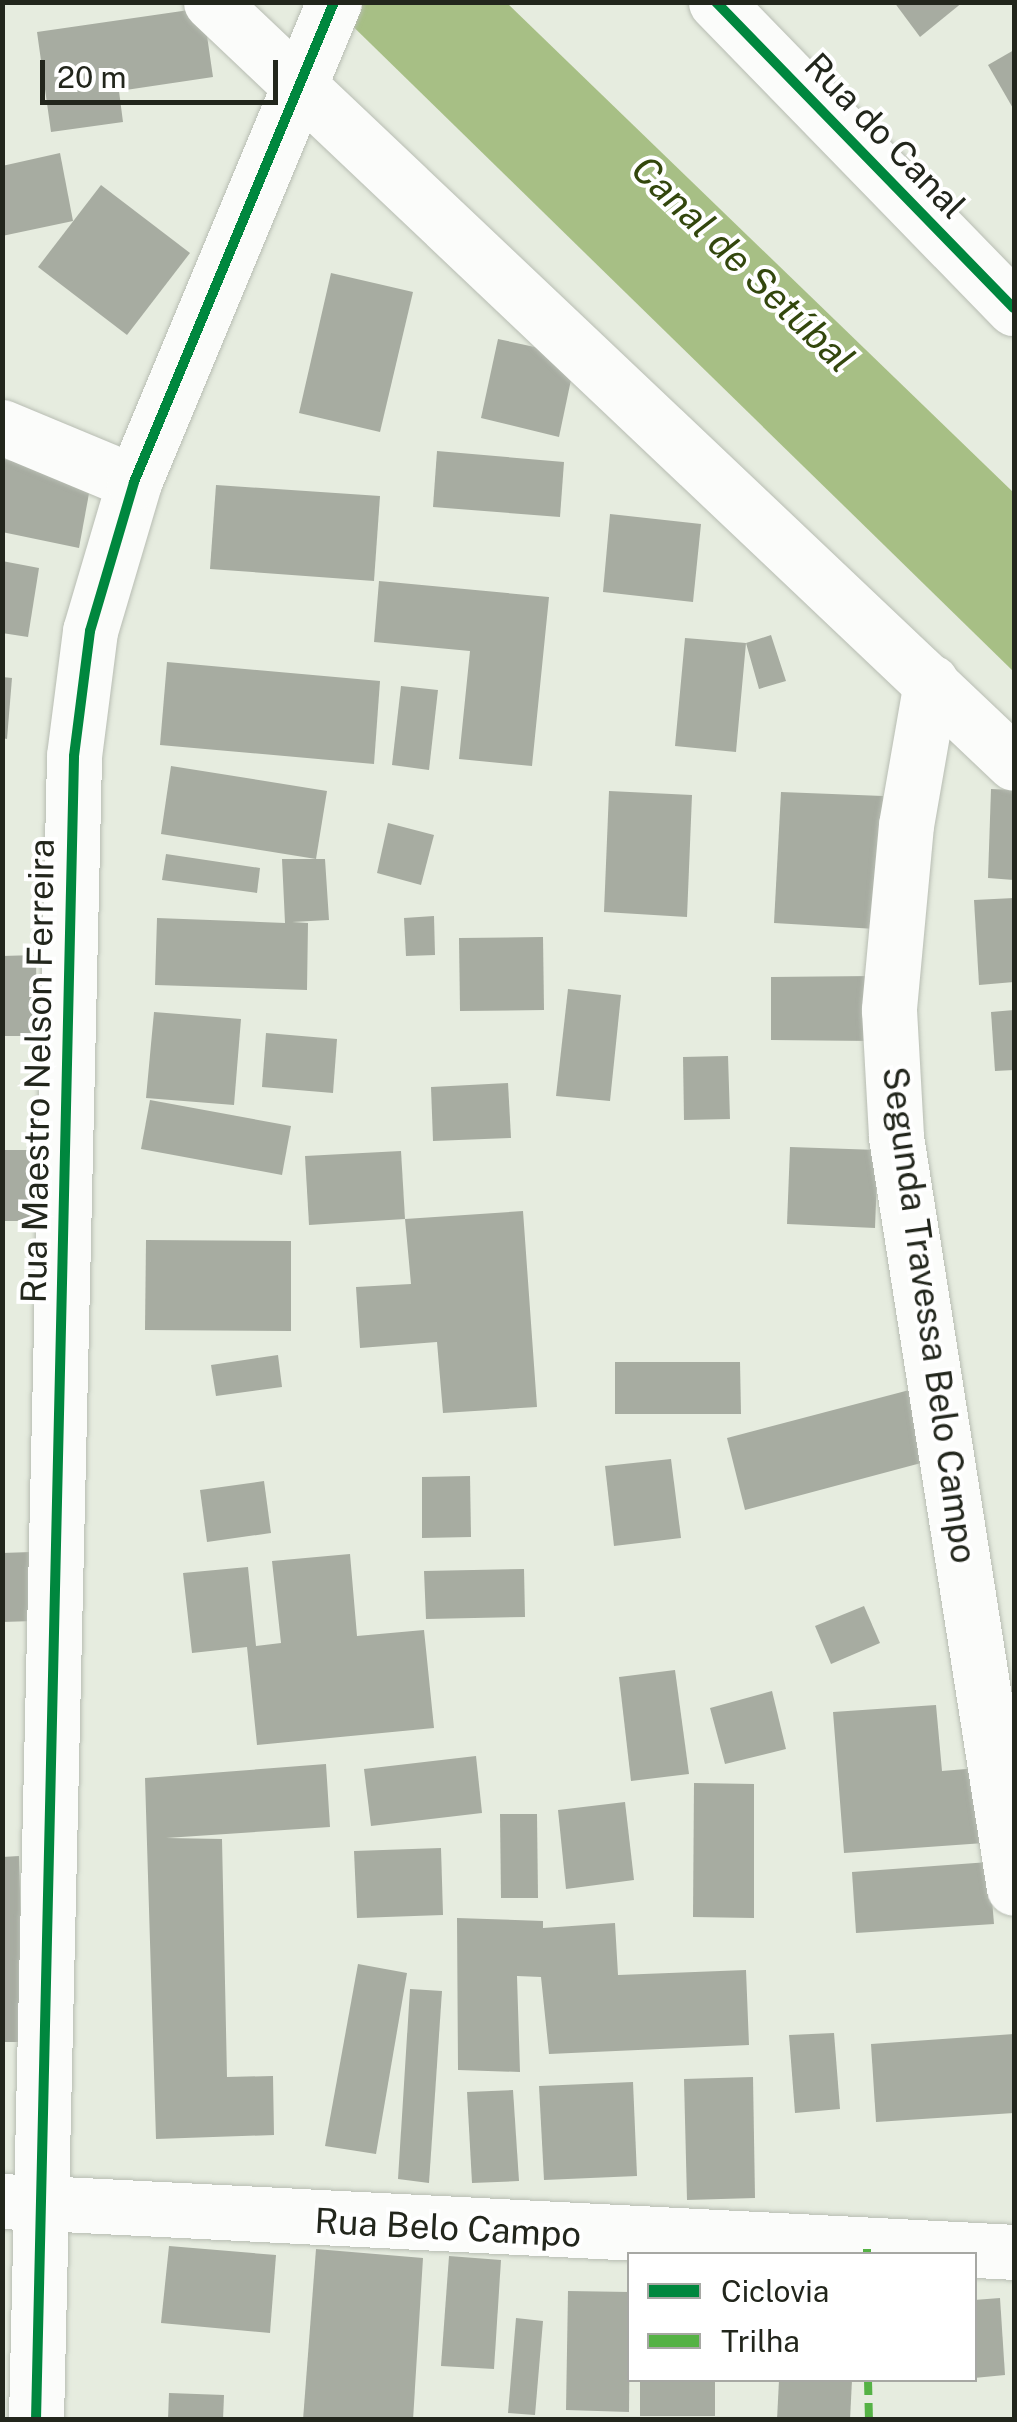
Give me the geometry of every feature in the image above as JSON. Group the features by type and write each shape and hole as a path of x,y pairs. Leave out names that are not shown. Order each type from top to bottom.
{"street":[{"path":"211,2 1014,763"},
{"name":"Rua do Canal","path":"716,2 1014,308"},
{"name":"Rua Maestro Nelson Ferreira","path":"36,2420 20,2204 74,756 90,632 134,482 332,6"},
{"path":"2,426 134,482"},
{"name":"Segunda Travessa Belo Campo","path":"931,682 906,825 889,1010 896,1137 1014,1888"},
{"name":"Rua Belo Campo","path":"20,2204 1014,2252"}],"water":[{"name":"Canal de Setúbal","path":"329,3 507,3 1014,493 1014,672"}],"building":[{"path":"894,2 963,2 920,37"},
{"path":"203,8 213,77 119,91 123,122 51,132 37,32"},
{"path":"1014,50 1014,110 988,65"},
{"path":"60,153 73,221 2,236 2,166"},
{"path":"101,185 190,253 127,335 38,267"},
{"path":"331,273 413,292 380,432 299,413"},
{"path":"498,339 576,356 559,437 481,418"},
{"path":"437,451 564,462 560,517 433,507"},
{"path":"2,459 92,477 79,548 2,532"},
{"path":"216,485 380,496 374,581 210,569"},
{"path":"610,514 701,524 693,602 603,592"},
{"path":"2,561 39,568 28,637 2,633"},
{"path":"379,581 549,597 532,766 459,759 470,651 374,642"},
{"path":"771,635 786,681 759,689 746,643"},
{"path":"685,638 746,643 736,752 675,746"},
{"path":"167,662 380,681 374,764 160,745"},
{"path":"2,677 12,678 7,739 2,738"},
{"path":"401,686 438,690 429,770 392,765"},
{"path":"171,766 327,791 316,859 161,834"},
{"path":"991,789 1014,790 1014,880 988,878"},
{"path":"609,791 692,795 687,917 604,912"},
{"path":"781,792 883,796 876,929 774,923"},
{"path":"388,823 434,835 421,885 377,873"},
{"path":"166,854 260,868 257,893 162,880"},
{"path":"282,859 325,859 329,920 292,922 308,923 307,990 155,985 157,918 285,923"},
{"path":"1014,898 1014,982 979,985 974,900"},
{"path":"434,916 435,955 406,956 404,918"},
{"path":"543,937 544,1010 460,1011 459,938"},
{"path":"36,955 37,1036 2,1036 2,956"},
{"path":"872,976 872,1041 771,1040 771,977"},
{"path":"568,989 621,995 610,1101 556,1096"},
{"path":"1014,1010 1014,1070 995,1071 991,1012"},
{"path":"154,1012 241,1019 234,1105 146,1098"},
{"path":"266,1033 337,1039 333,1093 262,1087"},
{"path":"728,1056 730,1119 684,1120 683,1057"},
{"path":"508,1083 511,1138 433,1141 431,1087"},
{"path":"150,1100 291,1126 282,1175 141,1149"},
{"path":"790,1147 878,1150 875,1228 787,1224"},
{"path":"2,1150 40,1150 39,1221 2,1221"},
{"path":"401,1151 405,1219 309,1225 305,1156"},
{"path":"523,1211 537,1407 443,1413 437,1342 360,1348 356,1287 411,1284 405,1219"},
{"path":"146,1240 291,1241 291,1331 145,1330"},
{"path":"278,1355 282,1387 216,1396 211,1365"},
{"path":"615,1362 740,1362 741,1414 615,1414"},
{"path":"917,1388 936,1459 745,1510 727,1438"},
{"path":"671,1459 681,1538 614,1546 605,1466"},
{"path":"470,1476 471,1537 422,1538 422,1477"},
{"path":"264,1481 271,1533 207,1542 200,1490"},
{"path":"31,1552 34,1621 2,1622 2,1553"},
{"path":"350,1554 357,1636 424,1630 434,1728 257,1745 247,1647 192,1653 183,1573 248,1567 256,1646 281,1643 272,1561"},
{"path":"524,1569 525,1617 426,1619 424,1571"},
{"path":"864,1606 880,1643 831,1664 815,1626"},
{"path":"675,1670 689,1774 631,1781 619,1677"},
{"path":"772,1691 786,1749 725,1764 710,1708"},
{"path":"936,1705 942,1771 978,1768 984,1843 844,1853 833,1712"},
{"path":"476,1756 482,1813 371,1826 364,1769"},
{"path":"326,1764 330,1827 166,1838 222,1839 227,2077 273,2076 274,2135 156,2139 145,1778"},
{"path":"694,1783 754,1784 754,1918 693,1917"},
{"path":"625,1802 634,1880 566,1889 558,1810"},
{"path":"500,1814 537,1814 538,1898 501,1898"},
{"path":"441,1848 443,1915 357,1918 354,1851"},
{"path":"19,1856 24,2042 2,2042 2,1857"},
{"path":"989,1862 994,1924 856,1933 852,1872"},
{"path":"457,1918 543,1921 543,1928 615,1923 618,1975 746,1970 749,2045 549,2054 541,1977 517,1976 520,2072 458,2070"},
{"path":"358,1964 407,1973 376,2154 325,2146"},
{"path":"410,1989 442,1991 429,2183 398,2179"},
{"path":"834,2033 840,2109 795,2113 789,2035"},
{"path":"1014,2034 1014,2113 876,2122 871,2044"},
{"path":"753,2077 755,2198 687,2200 684,2079"},
{"path":"633,2082 637,2176 544,2180 539,2086"},
{"path":"513,2090 519,2181 472,2183 467,2092"},
{"path":"169,2246 276,2255 270,2333 161,2323"},
{"path":"316,2249 423,2258 413,2420 303,2420"},
{"path":"449,2256 501,2260 494,2369 441,2366"},
{"path":"568,2291 627,2292 629,2412 566,2410"},
{"path":"1000,2298 1005,2375 977,2378 977,2300"},
{"path":"516,2318 543,2321 535,2415 508,2413"},
{"path":"640,2382 715,2382 715,2416 640,2416"},
{"path":"779,2382 852,2382 850,2420 777,2420"},
{"path":"169,2393 224,2395 223,2420 168,2420"}],"marked path":[{"path":"868,2382 869,2420"}],"cycle path":[{"path":"36,2420 74,756 90,631 134,482 334,2"},
{"path":"716,2 1014,308"}]}
